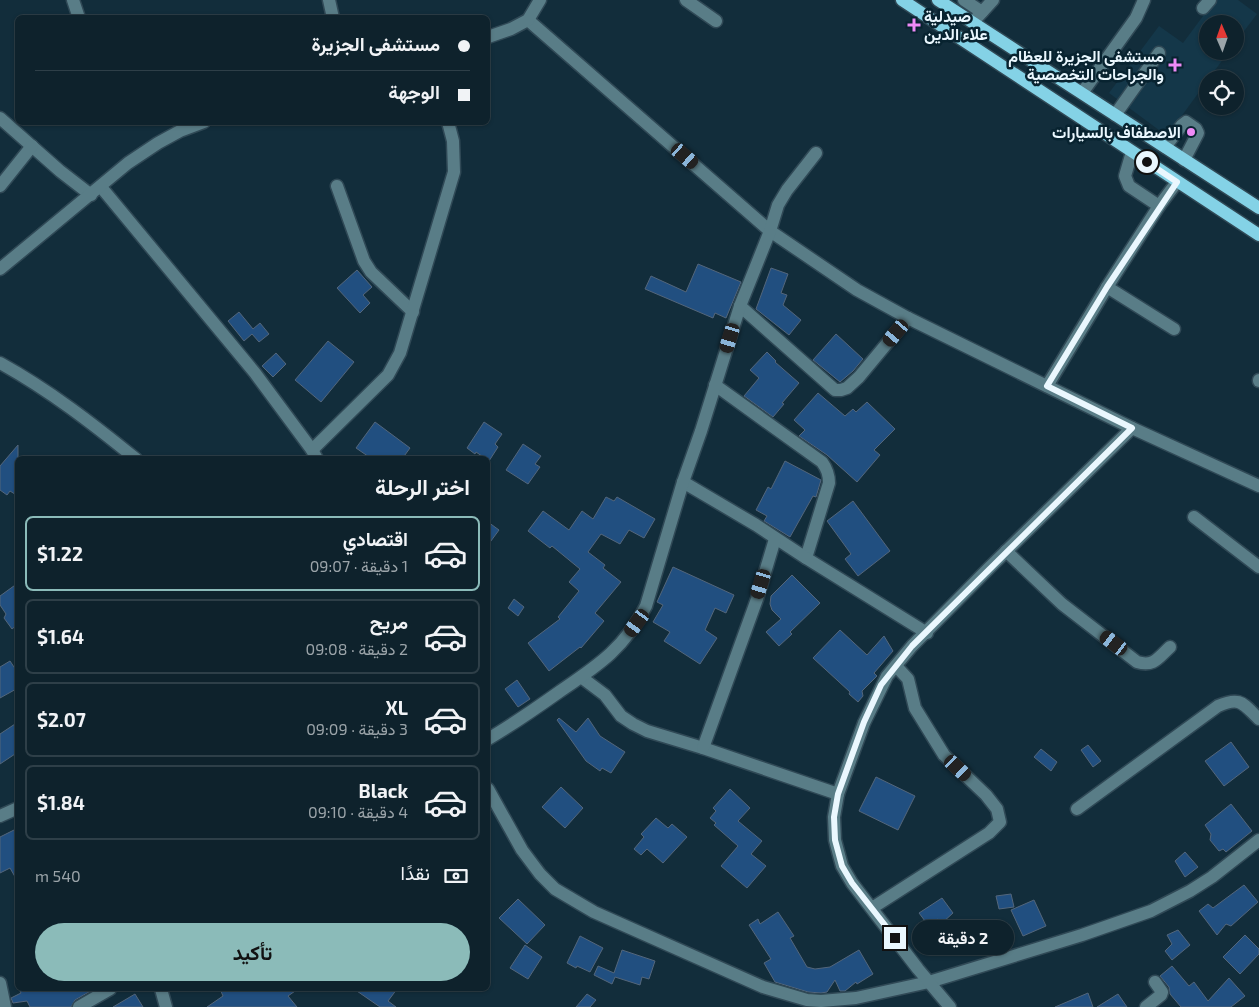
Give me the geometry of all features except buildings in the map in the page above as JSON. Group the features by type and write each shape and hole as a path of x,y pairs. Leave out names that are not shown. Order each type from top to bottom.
{"main road":[{"path":"902,0 1259,234"},
{"path":"938,0 1259,208"}],"street":[{"path":"73,0 78,15"},
{"path":"329,0 332,15"},
{"path":"490,36 511,29 528,20 540,0"},
{"path":"686,0 716,21"},
{"path":"964,0 982,12"},
{"path":"973,22 993,0"},
{"path":"1082,93 1136,18 1144,0"},
{"path":"528,20 770,231 857,290 908,318 1132,428 1259,486"},
{"path":"1115,114 1159,53"},
{"path":"0,118 15,126 32,146 60,171 96,191 255,373 314,454 388,375 400,354 454,172 453,141 449,125"},
{"path":"1165,147 1182,124 1186,122 1196,129 1198,133 1184,160"},
{"path":"0,269 128,163 158,143 196,125"},
{"path":"0,186 32,146"},
{"path":"1132,152 1125,176 1129,186 1160,206"},
{"path":"490,738 581,677 613,652 637,623 646,606 683,482 740,306 770,231 778,204 816,153"},
{"path":"1047,386 1107,287 1177,182"},
{"path":"336,186 364,261 371,272 413,312"},
{"path":"1107,287 1174,329"},
{"path":"740,306 835,390 847,388 859,377 908,318"},
{"path":"0,363 55,397 132,456"},
{"path":"715,385 822,462 826,468 829,475 829,483 806,558"},
{"path":"950,1007 852,883 842,866 835,840 834,817 838,794 864,722 881,685 912,646 1132,428"},
{"path":"683,482 756,525 775,539 927,633"},
{"path":"1194,517 1259,567"},
{"path":"703,748 757,599 775,539"},
{"path":"1006,552 1062,604 1136,662 1149,664 1154,662 1170,647"},
{"path":"872,908 989,833 1000,822 997,810 986,795 944,755 915,708 908,679 896,666"},
{"path":"581,677 605,695 621,716 633,724 667,738 703,748 838,794"},
{"path":"1077,809 1218,706 1231,700 1241,702 1259,719"},
{"path":"490,793 522,850 540,874 555,889 594,912 764,987 807,1000 835,1001 856,998 929,982 1151,911 1190,891 1212,877 1259,840"},
{"path":"0,816 15,809"},
{"path":"1146,1007 1161,995 1162,992 1155,982"},
{"path":"0,983 5,1007"},
{"path":"79,1007 107,991"},
{"path":"162,991 166,1007"}],"shaded area":[{"name":"مستشفى الجزيرة للعظام والجراحات التخصصية","path":"1215,0 1238,0 1257,14 1244,31 1244,15 1204,15"},
{"name":"مستشفى الجزيرة للعظام والجراحات التخصصية","path":"1199,22 1199,60 1222,60 1215,70 1199,70 1199,92 1167,136 1109,93 1159,26 1183,43"}],"place":[{"name":"صيدلية علاء الدين","path":"914,25"},
{"name":"مستشفى الجزيرة للعظام والجراحات التخصصية","path":"1175,65"},
{"name":"الاصطفاف بالسيارات","path":"1191,132"}],"route":[{"path":"895,938 852,883 842,866 835,840 834,817 838,794 864,722 887,676 912,646 1132,428 1047,386 1107,287 1177,182 1147,162"}]}
